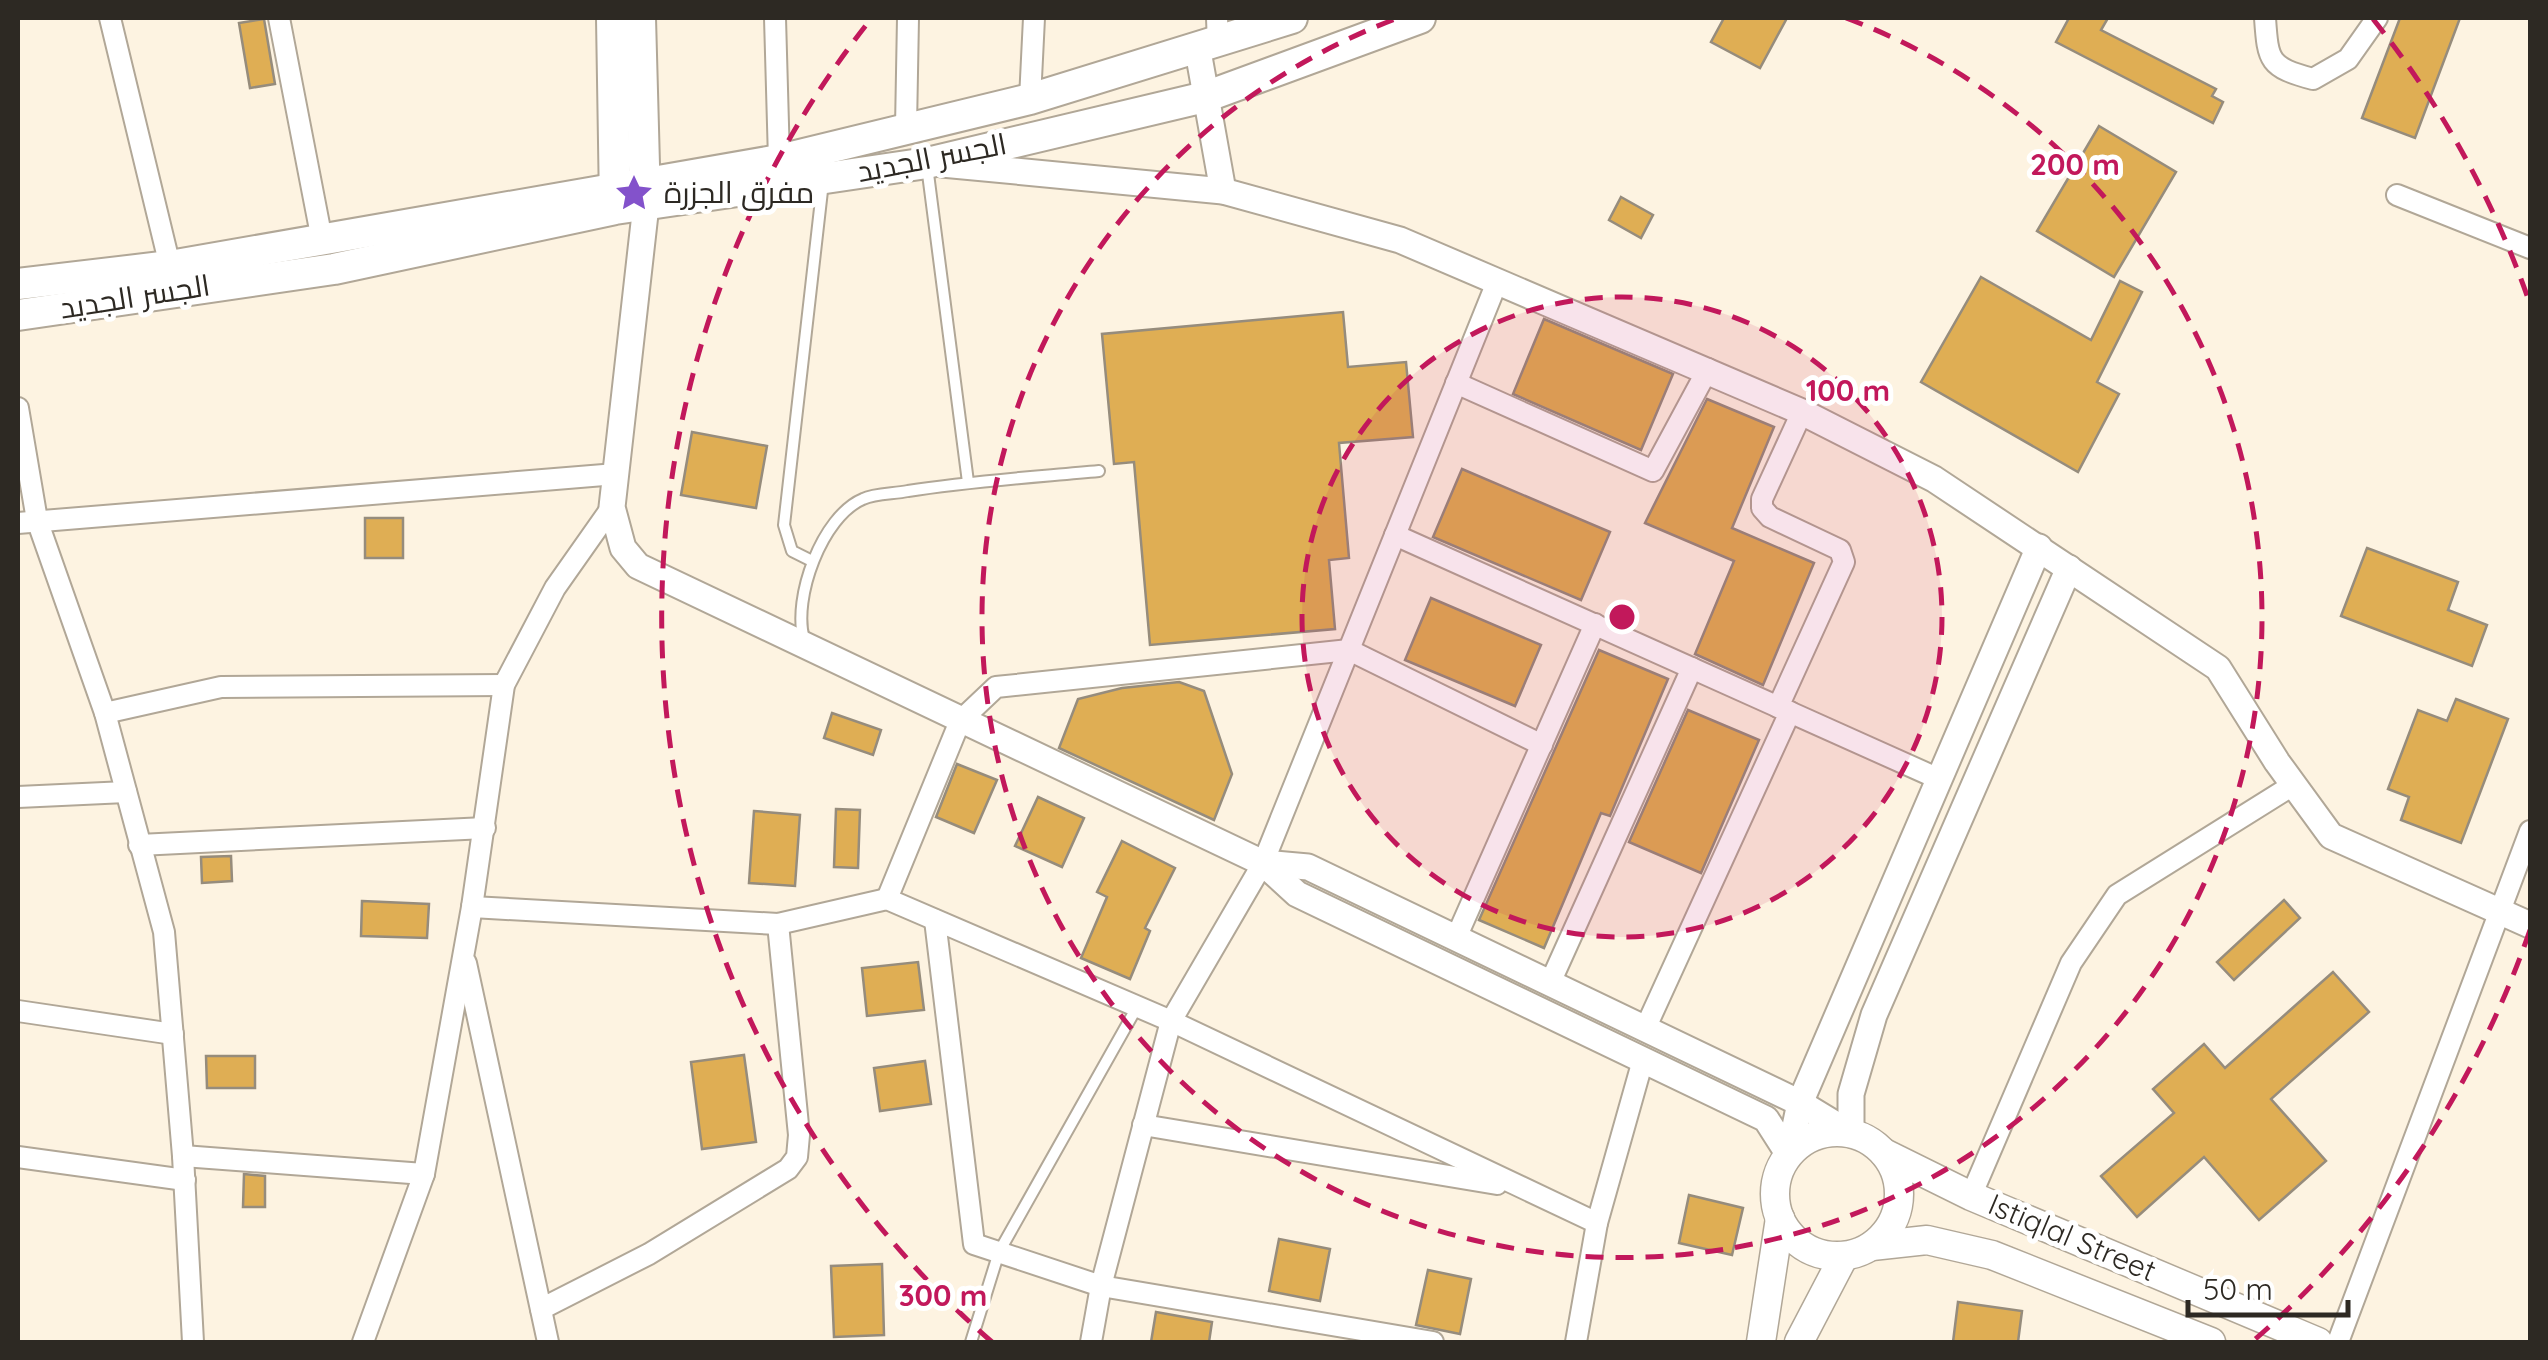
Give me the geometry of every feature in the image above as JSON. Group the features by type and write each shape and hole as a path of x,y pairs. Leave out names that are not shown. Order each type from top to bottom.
{"main road":[{"path":"612,18 630,195"},
{"path":"630,195 640,18"},
{"name":"الجسر الجديد","path":"18,315 334,269 1030,99 1211,37 1292,18"},
{"name":"الجسر الجديد","path":"18,284 170,266 630,195 824,178 927,163 1205,97 1420,18"},
{"path":"1761,1342 1780,1218 1776,1185 1789,1155 1817,1136 1851,1134 1884,1153 1897,1181 1896,1212 1872,1246 1844,1256 1806,1248 1780,1218"},
{"name":"Istiqlal Street","path":"1884,1153 1972,1196 2318,1342"},
{"name":"Istiqlal Street","path":"1872,1246 1927,1240 1992,1255 2211,1342"},
{"path":"1799,1342 1844,1256"}],"street":[{"path":"110,18 170,266"},
{"path":"279,18 322,240"},
{"path":"774,18 779,160"},
{"path":"906,128 908,18"},
{"path":"1030,99 1034,18"},
{"path":"2265,18 2271,60 2281,70 2313,79 2348,59 2376,18"},
{"path":"1211,37 1205,97 1223,192"},
{"path":"927,163 1223,192 1400,240 1802,412 1934,479 2218,668 2331,836 2530,925"},
{"path":"630,195 612,507 622,548 638,566 1263,864 1297,894 1766,1119 1789,1155"},
{"path":"2396,196 2530,248"},
{"path":"1091,1342 1101,1286 1171,1021 1263,864 1497,282"},
{"path":"1456,383 1653,471 1708,369"},
{"path":"18,408 27,522 106,712 164,932 185,1180 193,1342"},
{"path":"1645,1029 1784,709 1844,554 1770,517 1762,508 1802,412"},
{"path":"27,522 616,474"},
{"path":"363,1342 424,1174 485,828 504,685 555,588 612,507"},
{"path":"1395,535 1939,778"},
{"path":"1789,1155 1800,1103 2038,546"},
{"path":"1851,1134 1851,1094 1874,1015 2070,568"},
{"path":"1456,938 1595,624"},
{"path":"887,899 960,721 996,688 1349,650 1542,745"},
{"path":"1550,983 1692,668"},
{"path":"106,712 221,687 504,685"},
{"path":"1972,1196 2071,963 2118,894 2294,785"},
{"path":"18,797 126,792"},
{"path":"139,845 485,828"},
{"path":"2338,1342 2530,831"},
{"path":"1263,864 1308,867 1800,1103 1851,1134"},
{"path":"472,907 778,924 887,899 1171,1021 1597,1223"},
{"path":"935,920 974,1244 1101,1286 1433,1342"},
{"path":"540,1309 649,1254 788,1169 798,1157 778,924"},
{"path":"464,952 548,1342"},
{"path":"18,1011 173,1034"},
{"path":"1576,1342 1597,1223 1643,1060"},
{"path":"1143,1125 1523,1188"},
{"path":"183,1156 424,1174"},
{"path":"18,1158 185,1180"}],"lane":[{"path":"927,163 968,482"},
{"path":"812,562 792,551 784,525 824,178"},
{"path":"807,649 800,628 812,562 830,528 861,499 968,482 1099,471"},
{"path":"971,1342 999,1252 1137,1007"}],"building":[{"path":"1724,18 1787,18 1760,68 1711,42"},
{"path":"2069,18 2108,18 2101,30 2216,89 2212,96 2223,102 2213,123 2056,42"},
{"path":"2400,18 2460,18 2415,138 2362,118"},
{"path":"264,19 275,84 250,88 239,23"},
{"path":"2099,126 2176,172 2114,277 2037,231"},
{"path":"1621,197 1653,215 1641,238 1609,220"},
{"path":"1981,277 2091,340 2120,281 2142,292 2097,382 2119,394 2078,472 1921,382"},
{"path":"1343,312 1348,367 1406,362 1413,437 1339,443 1349,558 1329,560 1335,629 1150,645 1134,462 1114,464 1102,334"},
{"path":"1544,319 1673,374 1641,450 1513,394"},
{"path":"1707,399 1774,427 1732,528 1814,563 1763,685 1695,654 1734,561 1645,523"},
{"path":"692,432 767,446 756,508 681,495"},
{"path":"1462,469 1610,532 1581,600 1433,537"},
{"path":"365,518 403,518 403,558 365,558"},
{"path":"2367,548 2458,582 2448,610 2487,625 2472,666 2341,616"},
{"path":"1431,598 1541,645 1515,706 1405,660"},
{"path":"1599,650 1668,679 1610,816 1601,813 1544,948 1479,920"},
{"path":"1179,682 1204,691 1232,774 1214,820 1059,748 1078,699 1122,688"},
{"path":"2456,699 2508,719 2461,843 2401,820 2409,797 2388,789 2418,710 2447,721"},
{"path":"1688,710 1759,740 1701,873 1629,842"},
{"path":"832,713 881,730 873,755 824,738"},
{"path":"957,764 997,780 974,833 936,817"},
{"path":"1038,797 1084,818 1062,867 1015,846"},
{"path":"836,809 860,810 858,868 834,867"},
{"path":"754,811 800,815 795,886 749,883"},
{"path":"1122,841 1175,868 1145,928 1150,931 1130,979 1081,958 1107,897 1097,892"},
{"path":"231,856 232,881 202,883 201,857"},
{"path":"2284,900 2300,918 2234,980 2217,962"},
{"path":"362,901 429,904 427,938 361,936"},
{"path":"918,962 924,1010 867,1016 862,968"},
{"path":"2333,972 2369,1012 2271,1099 2326,1161 2259,1220 2204,1157 2137,1217 2101,1176 2174,1113 2153,1089 2204,1044 2225,1068"},
{"path":"744,1055 756,1142 702,1149 691,1062"},
{"path":"206,1056 255,1056 255,1088 207,1088"},
{"path":"925,1061 931,1104 880,1111 874,1068"},
{"path":"244,1174 265,1176 265,1207 243,1207"},
{"path":"1689,1195 1743,1208 1732,1255 1679,1243"},
{"path":"1279,1239 1330,1249 1320,1301 1269,1291"},
{"path":"882,1264 884,1335 834,1337 831,1266"},
{"path":"1428,1270 1471,1279 1460,1334 1416,1325"},
{"path":"1958,1302 2022,1311 2018,1342 1953,1342"},
{"path":"1156,1312 1212,1322 1209,1342 1151,1342"}],"place":[{"name":"مفرق الجزرة","path":"634,193"}]}
